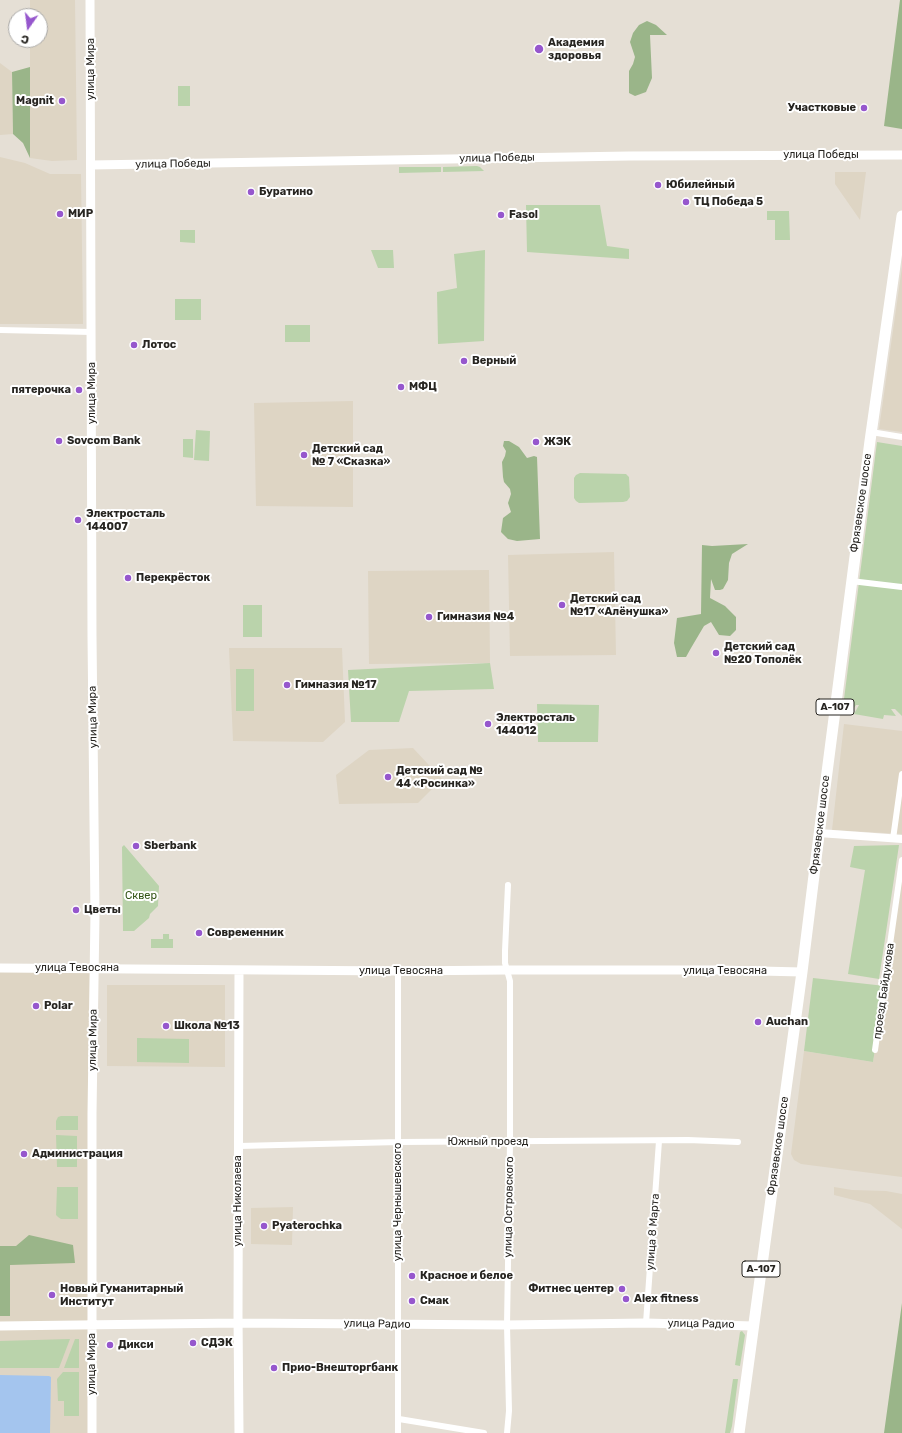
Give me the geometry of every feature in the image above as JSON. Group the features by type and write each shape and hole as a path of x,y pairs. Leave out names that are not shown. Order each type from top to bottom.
{"highway":[{"name":"Фрязевское шоссе","path":"739,1433 802,972 851,581 902,216"}],"main road":[{"name":"улица Мира","path":"90,0 92,636 95,914 92,1113 92,1433"},
{"name":"улица Победы","path":"91,165 644,156 902,155"},
{"name":"улица Тевосяна","path":"0,968 802,972"},
{"name":"улица Николаева","path":"239,970 239,1433"},
{"name":"улица Радио","path":"0,1326 238,1323 507,1325 646,1323 753,1326"}],"street":[{"path":"0,330 92,332"},
{"path":"871,432 902,437"},
{"path":"851,581 902,587"},
{"path":"893,838 902,774"},
{"path":"819,832 902,839"},
{"name":"проезд Байдукова","path":"875,1050 902,860"},
{"path":"506,970 505,941 507,932 508,885"},
{"name":"улица Островского","path":"506,970 510,981 510,1142 507,1325 509,1411 507,1433"},
{"name":"улица Чернышевского","path":"398,971 398,1433"},
{"name":"улица 8 Марта","path":"646,1323 659,1141"},
{"name":"Южный проезд","path":"239,1146 398,1142 738,1142"},
{"path":"399,1419 484,1433"}],"shaded area":[{"path":"30,0 75,0 77,160 52,161 30,158 30,48 48,48 48,8 30,8"},
{"path":"0,63 12,72 13,134 0,135"},
{"path":"0,157 25,163 50,174 81,174 83,324 0,324"},
{"path":"835,172 866,172 860,220 835,184"},
{"path":"902,267 902,432 879,429"},
{"name":"Детский сад № 7 «Сказка»","path":"353,401 353,507 256,506 254,403"},
{"name":"Детский сад №17 «Алёнушка»","path":"614,552 616,655 510,656 508,555"},
{"name":"Гимназия №4","path":"489,570 490,663 369,664 368,571"},
{"name":"Гимназия №17","path":"229,648 342,648 345,722 323,742 233,741"},
{"path":"844,724 902,731 902,834 832,830"},
{"name":"Детский сад № 44 «Росинка»","path":"413,748 442,779 418,803 339,804 336,775 369,750"},
{"path":"902,879 902,1177 801,1164 794,1160 791,1154 804,1051 873,1062"},
{"path":"0,968 94,968 92,1433 0,1433"},
{"name":"Школа №13","path":"107,985 225,985 225,1067 107,1066"},
{"path":"834,1187 852,1190 886,1191 902,1194 902,1229 870,1204 834,1195"},
{"path":"293,1207 292,1245 251,1244 251,1208"}],"green space":[{"path":"900,0 902,0 902,129 884,126"},
{"path":"647,21 656,25 667,35 650,35 652,78 646,92 635,96 629,93 629,71 635,57 630,42 633,33 639,25"},
{"path":"30,67 30,158 23,143 13,134 12,72"},
{"path":"178,86 190,86 190,106 178,106"},
{"path":"477,166 484,171 443,172 443,167"},
{"path":"399,167 441,167 441,172 399,173"},
{"path":"526,205 600,205 607,246 629,249 629,259 527,252"},
{"path":"767,211 789,211 790,240 775,240 775,220 767,220"},
{"path":"180,230 195,230 195,243 180,242"},
{"path":"371,250 393,250 394,268 378,268"},
{"path":"485,250 484,341 438,344 437,292 457,288 454,254"},
{"path":"175,299 201,299 201,320 175,320"},
{"path":"285,325 310,325 310,342 285,342"},
{"path":"196,430 210,431 209,461 194,460"},
{"path":"183,439 193,439 193,458 183,457"},
{"path":"504,441 509,441 519,447 527,458 534,456 537,457 540,539 517,541 508,539 501,532 503,518 511,512 508,503 511,494 510,489 504,482 503,477 502,462 506,451 503,446"},
{"path":"877,442 902,446 902,716 895,709 891,709 896,716 884,715 883,719 854,714 859,705 856,705 849,715 849,704 844,699"},
{"path":"580,473 626,474 629,477 630,497 627,501 623,502 579,503 574,498 574,478"},
{"path":"748,544 732,554 729,563 728,580 723,589 715,590 711,579 710,598 725,606 736,617 736,630 730,636 719,635 711,622 704,626 686,657 677,657 674,643 677,618 701,614 702,545 712,546"},
{"path":"243,605 262,605 262,637 243,637"},
{"path":"490,663 494,689 409,691 399,722 351,722 348,670"},
{"path":"236,669 254,669 254,711 236,711"},
{"path":"537,704 599,705 598,742 538,742"},
{"name":"Сквер","path":"124,845 159,886 158,906 150,914 149,918 134,931 123,931 122,847"},
{"path":"899,845 879,979 848,974 865,870 850,867 854,846"},
{"path":"163,934 169,934 169,939 173,939 173,948 151,948 151,939 163,939"},
{"path":"813,978 885,986 873,1062 804,1051"},
{"path":"137,1038 189,1039 189,1063 137,1062"},
{"path":"78,1116 78,1130 56,1130 56,1121 58,1117"},
{"path":"56,1135 77,1136 77,1167 57,1167"},
{"path":"57,1187 78,1187 78,1219 61,1219 56,1215"},
{"path":"29,1235 73,1245 75,1263 10,1265 10,1316 0,1316 0,1246 16,1246"},
{"path":"902,1303 902,1433 884,1433"},
{"path":"742,1331 745,1335 740,1366 735,1365 740,1332"},
{"path":"70,1339 59,1368 0,1368 0,1341"},
{"path":"75,1339 79,1339 79,1368 64,1368"},
{"path":"63,1372 79,1372 79,1416 64,1416 64,1401 58,1401 57,1379"},
{"path":"733,1379 738,1379 732,1426 730,1433 725,1433"}],"water":[{"path":"0,1375 51,1377 50,1433 0,1433"}],"place":[{"name":"Академия здоровья","path":"539,49"},
{"name":"Magnit","path":"62,101"},
{"name":"Участковые","path":"864,108"},
{"name":"Юбилейный","path":"658,185"},
{"name":"Буратино","path":"251,192"},
{"name":"ТЦ Победа 5","path":"686,202"},
{"name":"МИР","path":"60,214"},
{"name":"Fasol","path":"501,215"},
{"name":"Лотос","path":"134,345"},
{"name":"Верный","path":"464,361"},
{"name":"МФЦ","path":"401,387"},
{"name":"пятерочка","path":"79,390"},
{"name":"Sovcom Bank","path":"59,441"},
{"name":"ЖЭК","path":"536,442"},
{"name":"Детский сад № 7 «Сказка»","path":"304,455"},
{"name":"Электросталь 144007","path":"78,520"},
{"name":"Перекрёсток","path":"128,578"},
{"name":"Детский сад №17 «Алёнушка»","path":"562,605"},
{"name":"Гимназия №4","path":"429,617"},
{"name":"Детский сад №20 Тополёк","path":"716,653"},
{"name":"Гимназия №17","path":"287,685"},
{"name":"Электросталь 144012","path":"488,724"},
{"name":"Детский сад № 44 «Росинка»","path":"388,777"},
{"name":"Sberbank","path":"136,846"},
{"name":"Цветы","path":"76,910"},
{"name":"Современник","path":"199,933"},
{"name":"Polar","path":"36,1006"},
{"name":"Auchan","path":"758,1022"},
{"name":"Школа №13","path":"166,1026"},
{"name":"Администрация","path":"24,1154"},
{"name":"Pyaterochka","path":"264,1226"},
{"name":"Красное и белое","path":"412,1276"},
{"name":"Фитнес центер","path":"622,1289"},
{"name":"Новый Гуманитарный Институт","path":"52,1295"},
{"name":"Alex fitness","path":"626,1299"},
{"name":"Смак","path":"412,1301"},
{"name":"СДЭК","path":"193,1343"},
{"name":"Дикси","path":"110,1345"},
{"name":"Прио-Внешторгбанк","path":"274,1368"}]}
